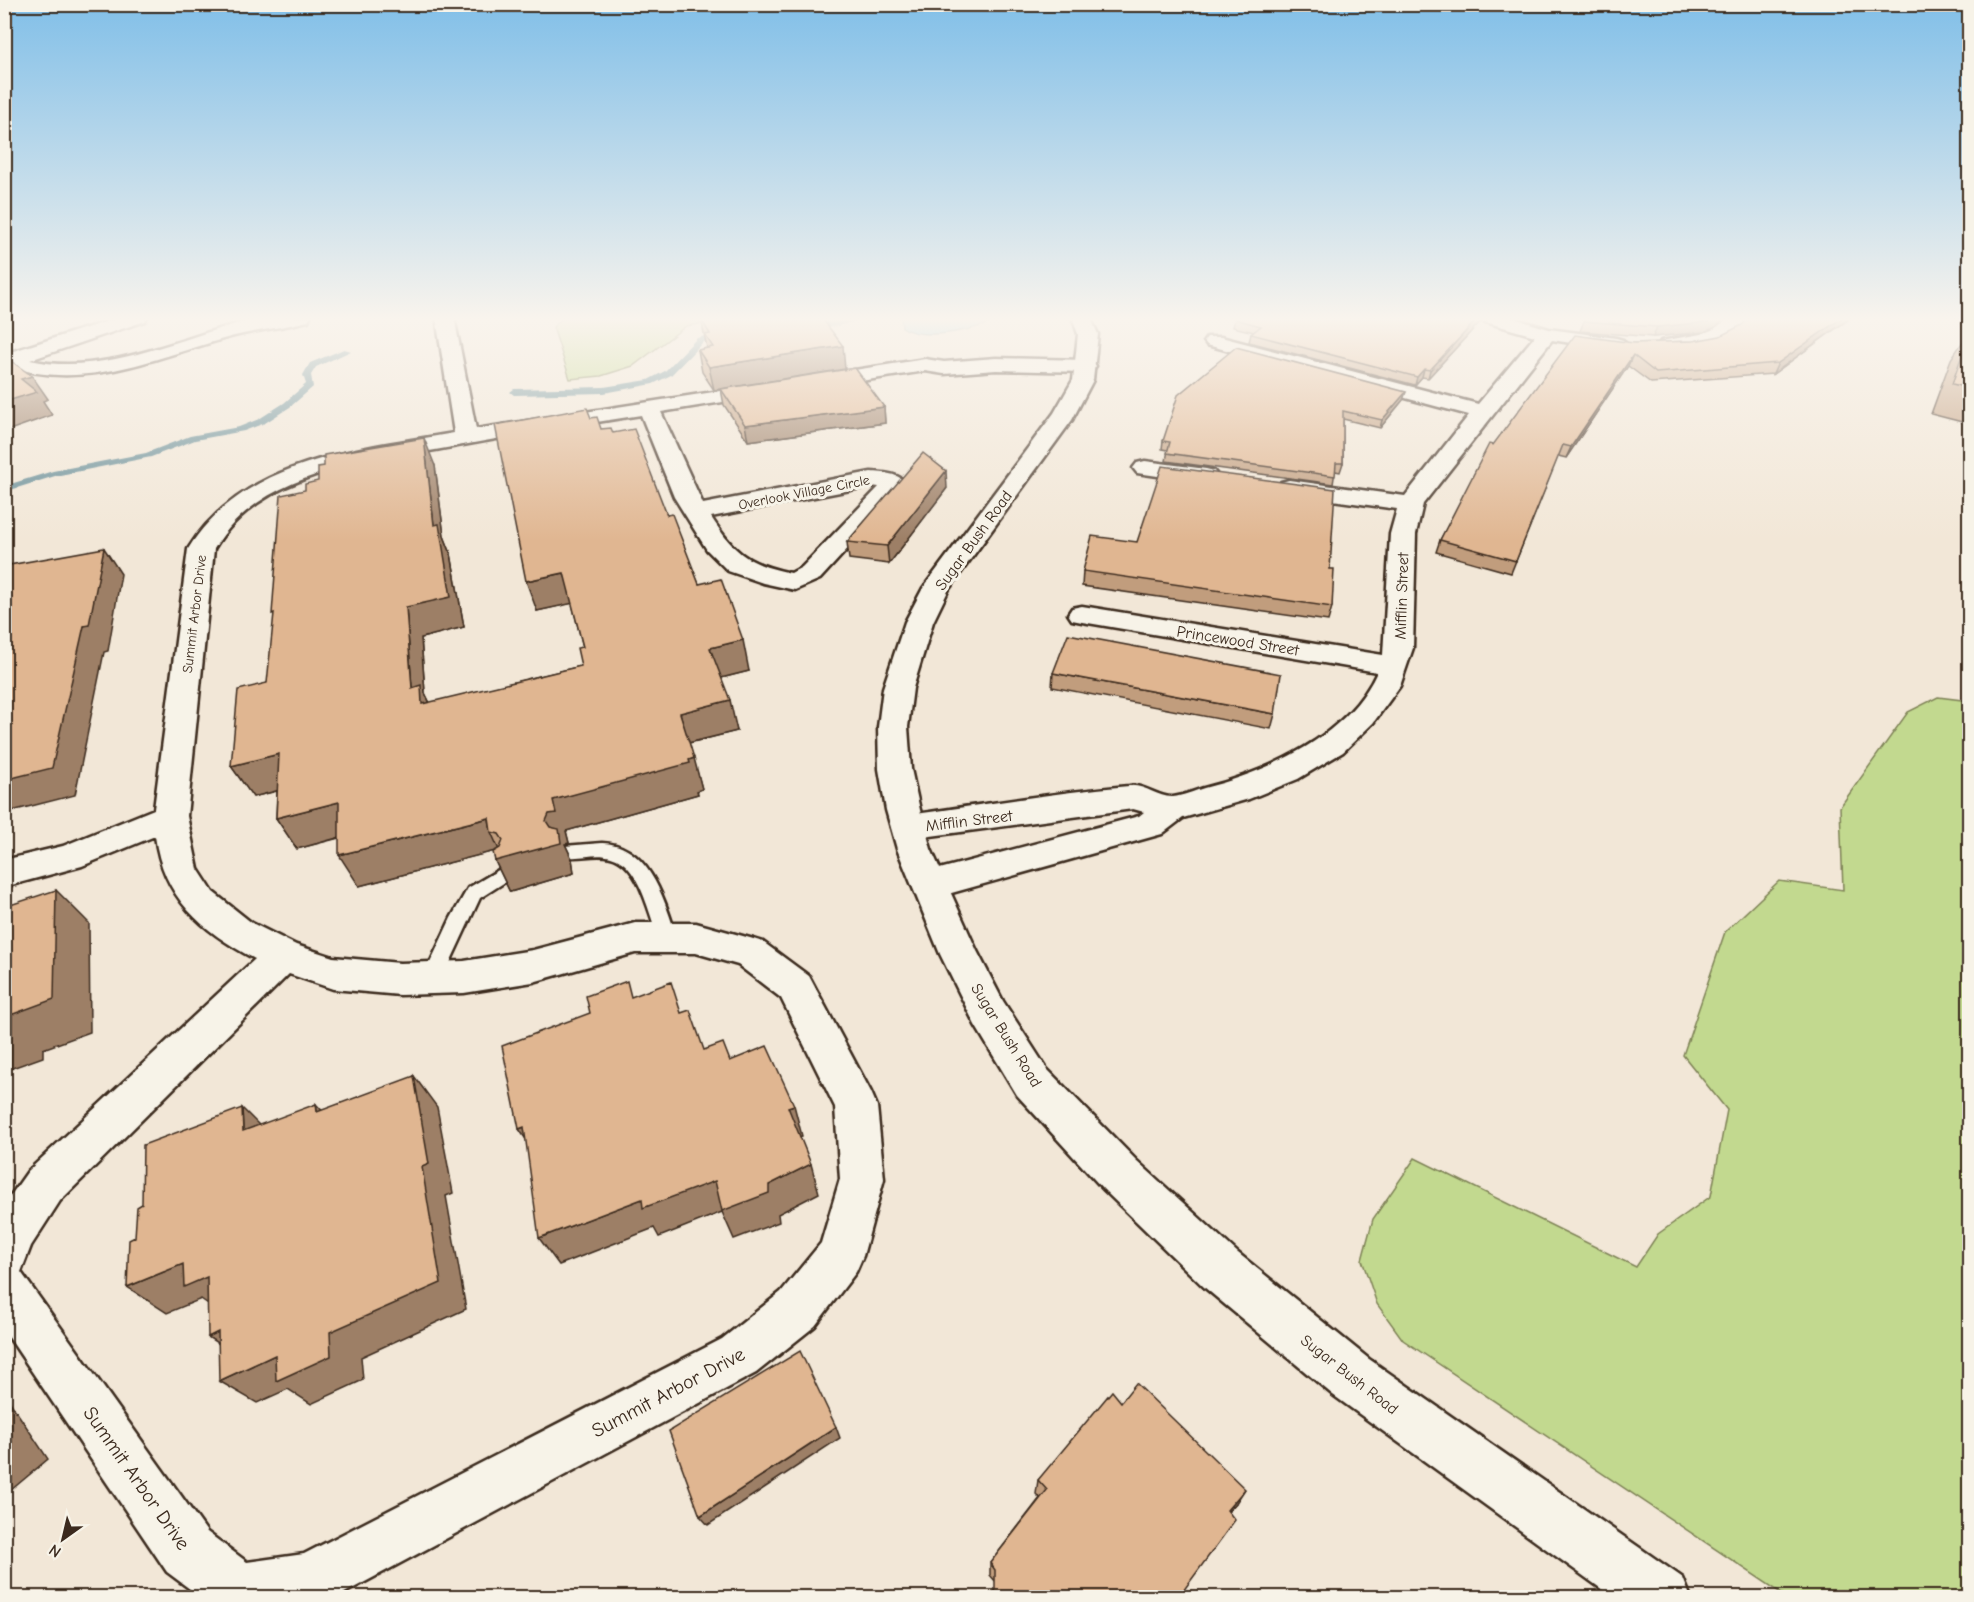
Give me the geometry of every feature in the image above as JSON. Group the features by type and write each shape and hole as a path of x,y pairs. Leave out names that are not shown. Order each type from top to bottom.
{"street":[{"path":"458,392 466,437"},
{"name":"Summit Arbor Drive","path":"4,1288 187,1552 240,1591 309,1581 729,1362 798,1309 840,1256 862,1179 856,1106 795,987 750,953 696,938 635,938 533,966 464,976 400,979 333,973 283,956 239,933 200,902 181,871 170,816 201,549 210,532 253,497 294,475 368,456 466,437 749,392"},
{"name":"Sugar Bush Road","path":"1077,392 1064,415 936,588 919,622 901,677 893,727 895,769 914,849 959,954 984,1003 1032,1082 1120,1175 1221,1270 1351,1377 1663,1598"},
{"path":"1406,392 1482,412"},
{"name":"Mifflin Street","path":"930,885 1150,825 1172,809 1260,783 1309,760 1341,737 1362,716 1385,686 1394,666 1401,630 1403,534 1411,504 1499,392"},
{"name":"Overlook Village Circle","path":"648,407 686,497 696,513 716,545 737,565 772,577 795,582 811,573 895,484 886,480 871,479 696,513"},
{"path":"1145,468 1229,479"},
{"path":"1263,484 1411,504"},
{"name":"Princewood Street","path":"1082,615 1394,666"},
{"name":"Mifflin Street","path":"908,827 1133,797 1172,809"},
{"path":"4,874 70,857 170,816"},
{"path":"4,1257 11,1235 44,1186 283,956"}],"lane":[{"path":"570,851 614,850 631,861 657,902 668,938"},
{"path":"433,978 474,893 507,872"}],"green space":[{"path":"1938,697 1970,701 1969,1597 1787,1597 1403,1340 1377,1304 1362,1260 1373,1219 1415,1158 1636,1267 1658,1234 1711,1196 1727,1110 1683,1055 1725,932 1779,881 1843,890 1840,807 1908,712"}],"building":[{"path":"4,392 37,392 4,402"},
{"path":"723,392 873,392 884,407 745,425"},
{"path":"1182,392 1406,392 1382,420 1343,411 1343,463 1336,463 1335,476 1167,453 1170,442 1163,441 1178,395"},
{"path":"1533,392 1608,392 1571,447 1563,445 1516,561 1440,540 1489,444 1493,445"},
{"path":"587,408 591,418 597,417 601,429 611,428 613,433 634,429 667,515 672,514 699,584 721,579 743,640 710,648 730,700 680,713 694,758 689,760 690,763 553,800 556,813 549,814 546,821 550,827 559,829 561,843 495,861 493,852 500,848 503,840 499,834 491,832 489,818 339,855 339,802 276,818 279,754 231,766 238,690 267,683 281,495 305,490 305,484 318,481 318,467 324,466 324,455 424,438 434,525 439,524 451,597 406,607 412,688 421,685 422,704 581,666 577,648 583,647 564,573 526,581 495,425"},
{"path":"923,453 946,471 887,546 847,542"},
{"path":"1162,466 1335,489 1330,569 1334,569 1332,607 1083,571 1092,536 1137,542"},
{"path":"104,548 89,625 84,626 52,768 4,780 4,566"},
{"path":"1068,634 1281,674 1275,714 1053,673"},
{"path":"56,890 54,999 5,1017 4,1023 4,907"},
{"path":"627,981 631,997 671,982 681,1013 690,1010 704,1050 723,1043 730,1061 767,1046 794,1105 788,1107 811,1164 769,1185 769,1193 722,1211 715,1181 643,1208 642,1199 539,1238 524,1127 519,1129 502,1046 590,1013 586,996"},
{"path":"414,1076 429,1164 422,1167 441,1283 330,1332 331,1356 276,1381 275,1355 219,1381 218,1332 208,1337 207,1277 184,1287 183,1264 127,1287 129,1240 135,1237 137,1207 142,1204 143,1145 242,1108 243,1131 316,1104 317,1112"},
{"path":"800,1351 836,1427 700,1516 669,1431"},
{"path":"1136,1383 1245,1489 1227,1510 1235,1520 1178,1598 995,1598 995,1570 990,1563 1047,1490 1038,1480 1112,1391 1121,1402"},
{"path":"4,1435 10,1443 4,1447"}],"waterway":[{"path":"4,489 53,474 148,455 193,438 241,429 262,421 302,392"},
{"path":"514,392 525,392"}]}
